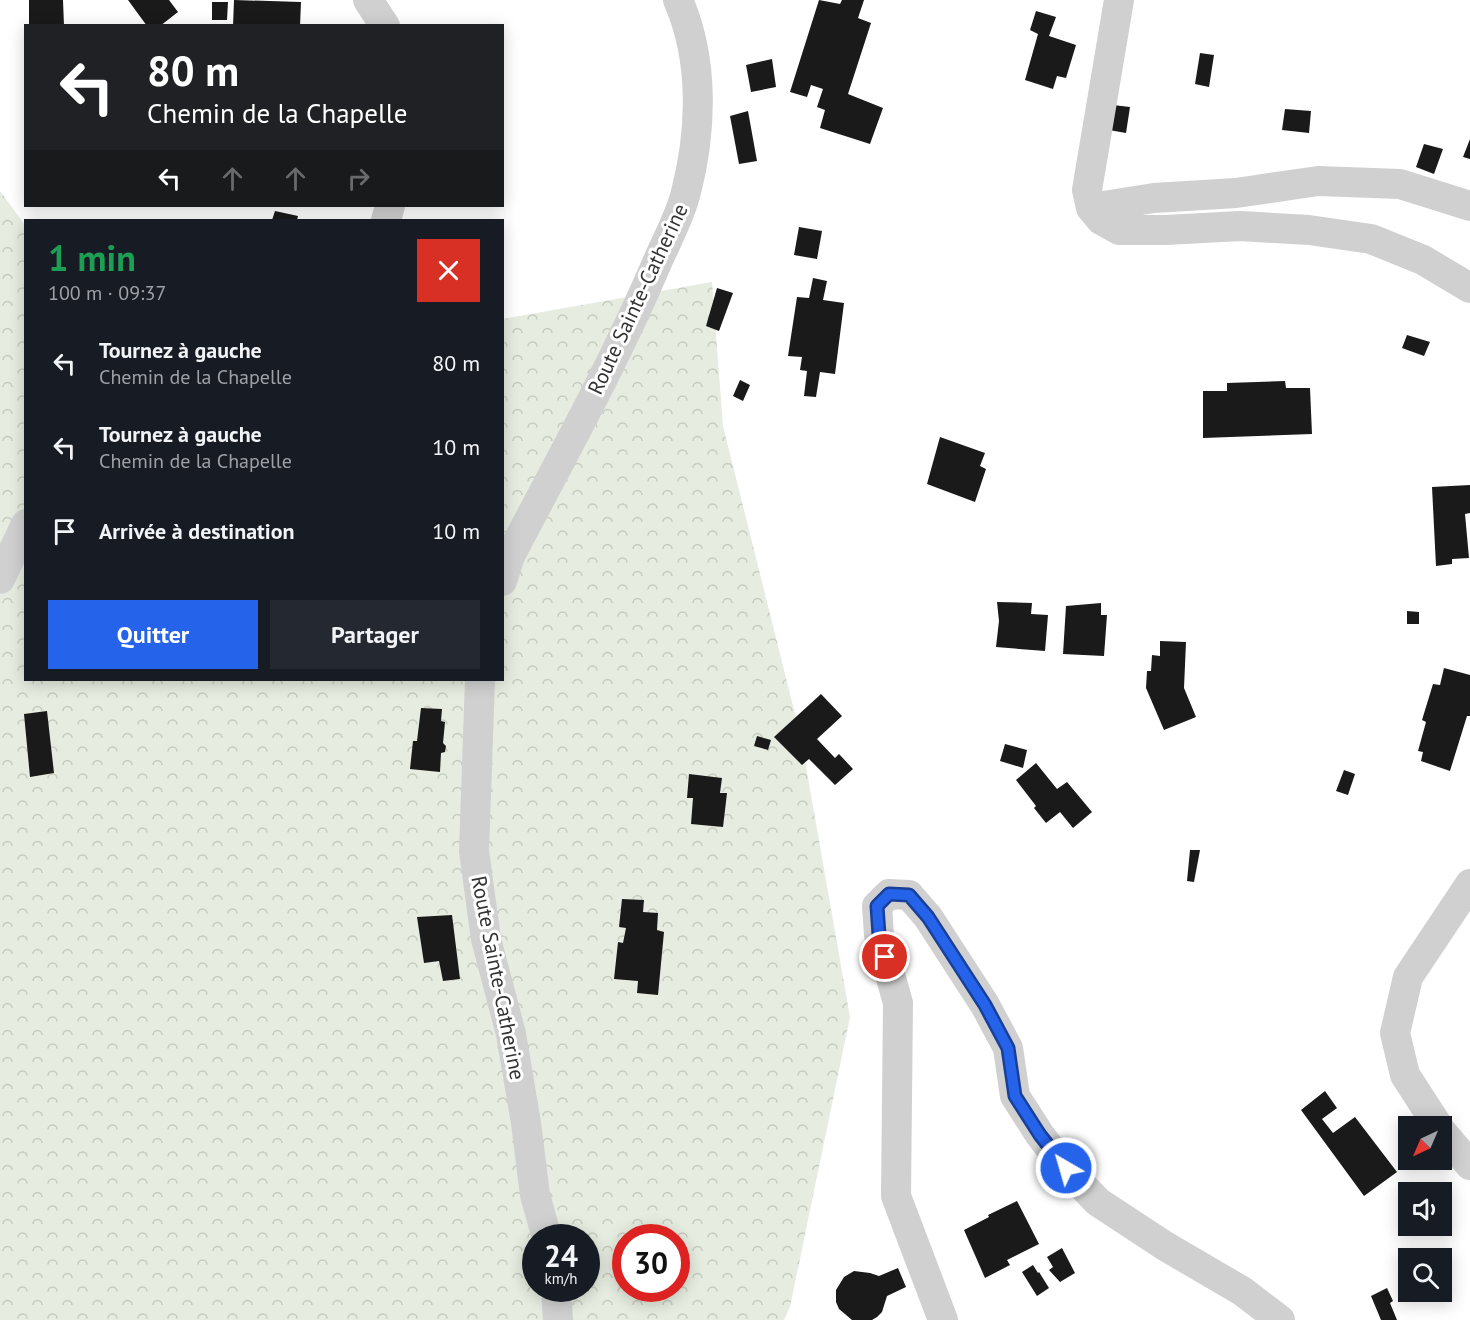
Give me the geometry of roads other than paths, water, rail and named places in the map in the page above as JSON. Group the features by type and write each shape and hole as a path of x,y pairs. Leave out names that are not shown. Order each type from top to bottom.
{"street":[{"path":"368,0 384,24"},
{"name":"Route Sainte-Catherine","path":"504,575 510,556 626,335 686,195 694,154 699,90 689,24 678,0"},
{"path":"1119,0 1089,199 1101,220 1119,230 1240,226 1309,230 1371,239 1423,260 1470,288"},
{"path":"1089,199 1236,193 1318,181 1400,184 1470,206"},
{"path":"0,579 24,528"},
{"name":"Route Sainte-Catherine","path":"480,681 474,851 486,939 511,1034 535,1195 544,1224"},
{"path":"1432,1116 1405,1075 1395,1033 1408,977 1470,884"},
{"path":"943,1320 896,1196 898,1003 879,935 877,906 889,894 909,895 928,917 954,956 985,1005 1008,1048 1015,1096 1040,1135 1066,1168 1098,1202 1165,1246 1242,1291 1280,1320"},
{"path":"1452,1144 1470,1165"},
{"path":"557,1302 558,1320"}]}
